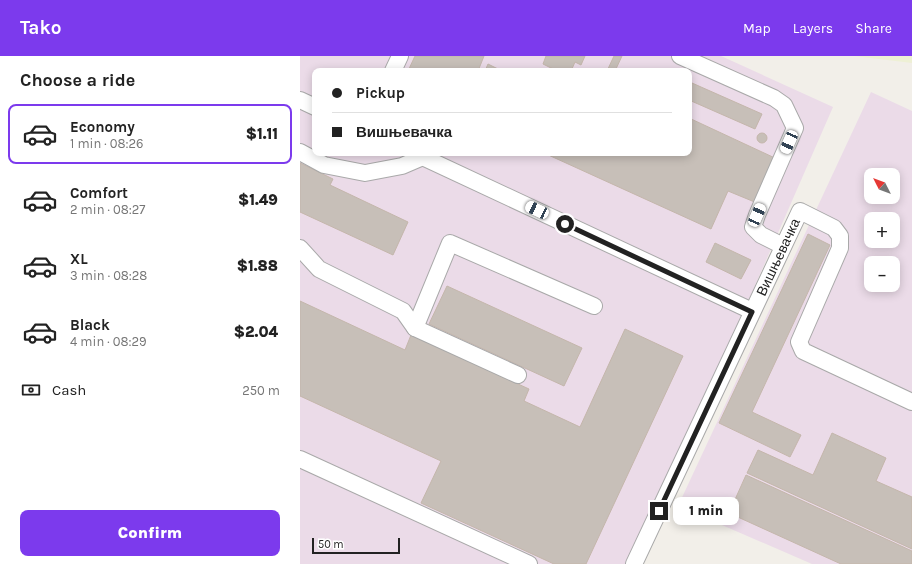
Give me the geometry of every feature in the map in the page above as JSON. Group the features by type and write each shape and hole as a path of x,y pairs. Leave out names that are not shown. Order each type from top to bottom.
{"street":[{"path":"394,68 400,56"},
{"path":"680,56 774,98 784,105 795,128 753,227 761,235 783,246"},
{"path":"300,100 312,106"},
{"path":"300,152 324,165 365,173 402,166 417,156"},
{"path":"420,156 752,312"},
{"name":"Вишњевачка","path":"634,564 800,211 834,228 840,236 840,248 799,342 803,351 912,402"},
{"path":"415,328 450,243 594,306"},
{"path":"300,248 319,269 403,311 415,328 518,375"},
{"path":"300,459 529,564"}],"shaded area":[{"path":"300,56 721,56 833,107 747,304 627,564 300,564"},
{"path":"871,92 912,111 912,564 812,564 678,506"}],"green space":[{"path":"854,56 912,56 912,63"}],"building":[{"path":"415,56 484,56 479,68 409,68"},
{"path":"546,56 585,56 581,65 575,62 572,68 551,68 543,64"},
{"path":"614,56 622,56 616,68 608,68"},
{"path":"488,64 496,68 486,68"},
{"path":"692,83 762,114 755,129 692,101"},
{"path":"692,119 777,159 757,203 728,191 711,229 551,156 692,156"},
{"path":"760,133 764,133 766,134 766,142 760,143 757,140 757,136"},
{"path":"300,163 333,179 330,185 408,222 393,255 300,212"},
{"path":"808,234 830,245 752,412 801,435 790,457 719,423"},
{"path":"715,243 751,260 741,279 706,262"},
{"path":"447,286 582,348 564,386 429,324"},
{"path":"300,301 405,350 411,335 529,389 524,401 580,427 625,329 683,356 586,564 554,564 421,503 441,461 300,396"},
{"path":"832,433 886,458 876,481 912,497 912,549 747,473 758,450 813,475"},
{"path":"746,475 912,551 912,564 841,564 729,513"}],"route":[{"path":"565,224 752,312 659,511"}]}
